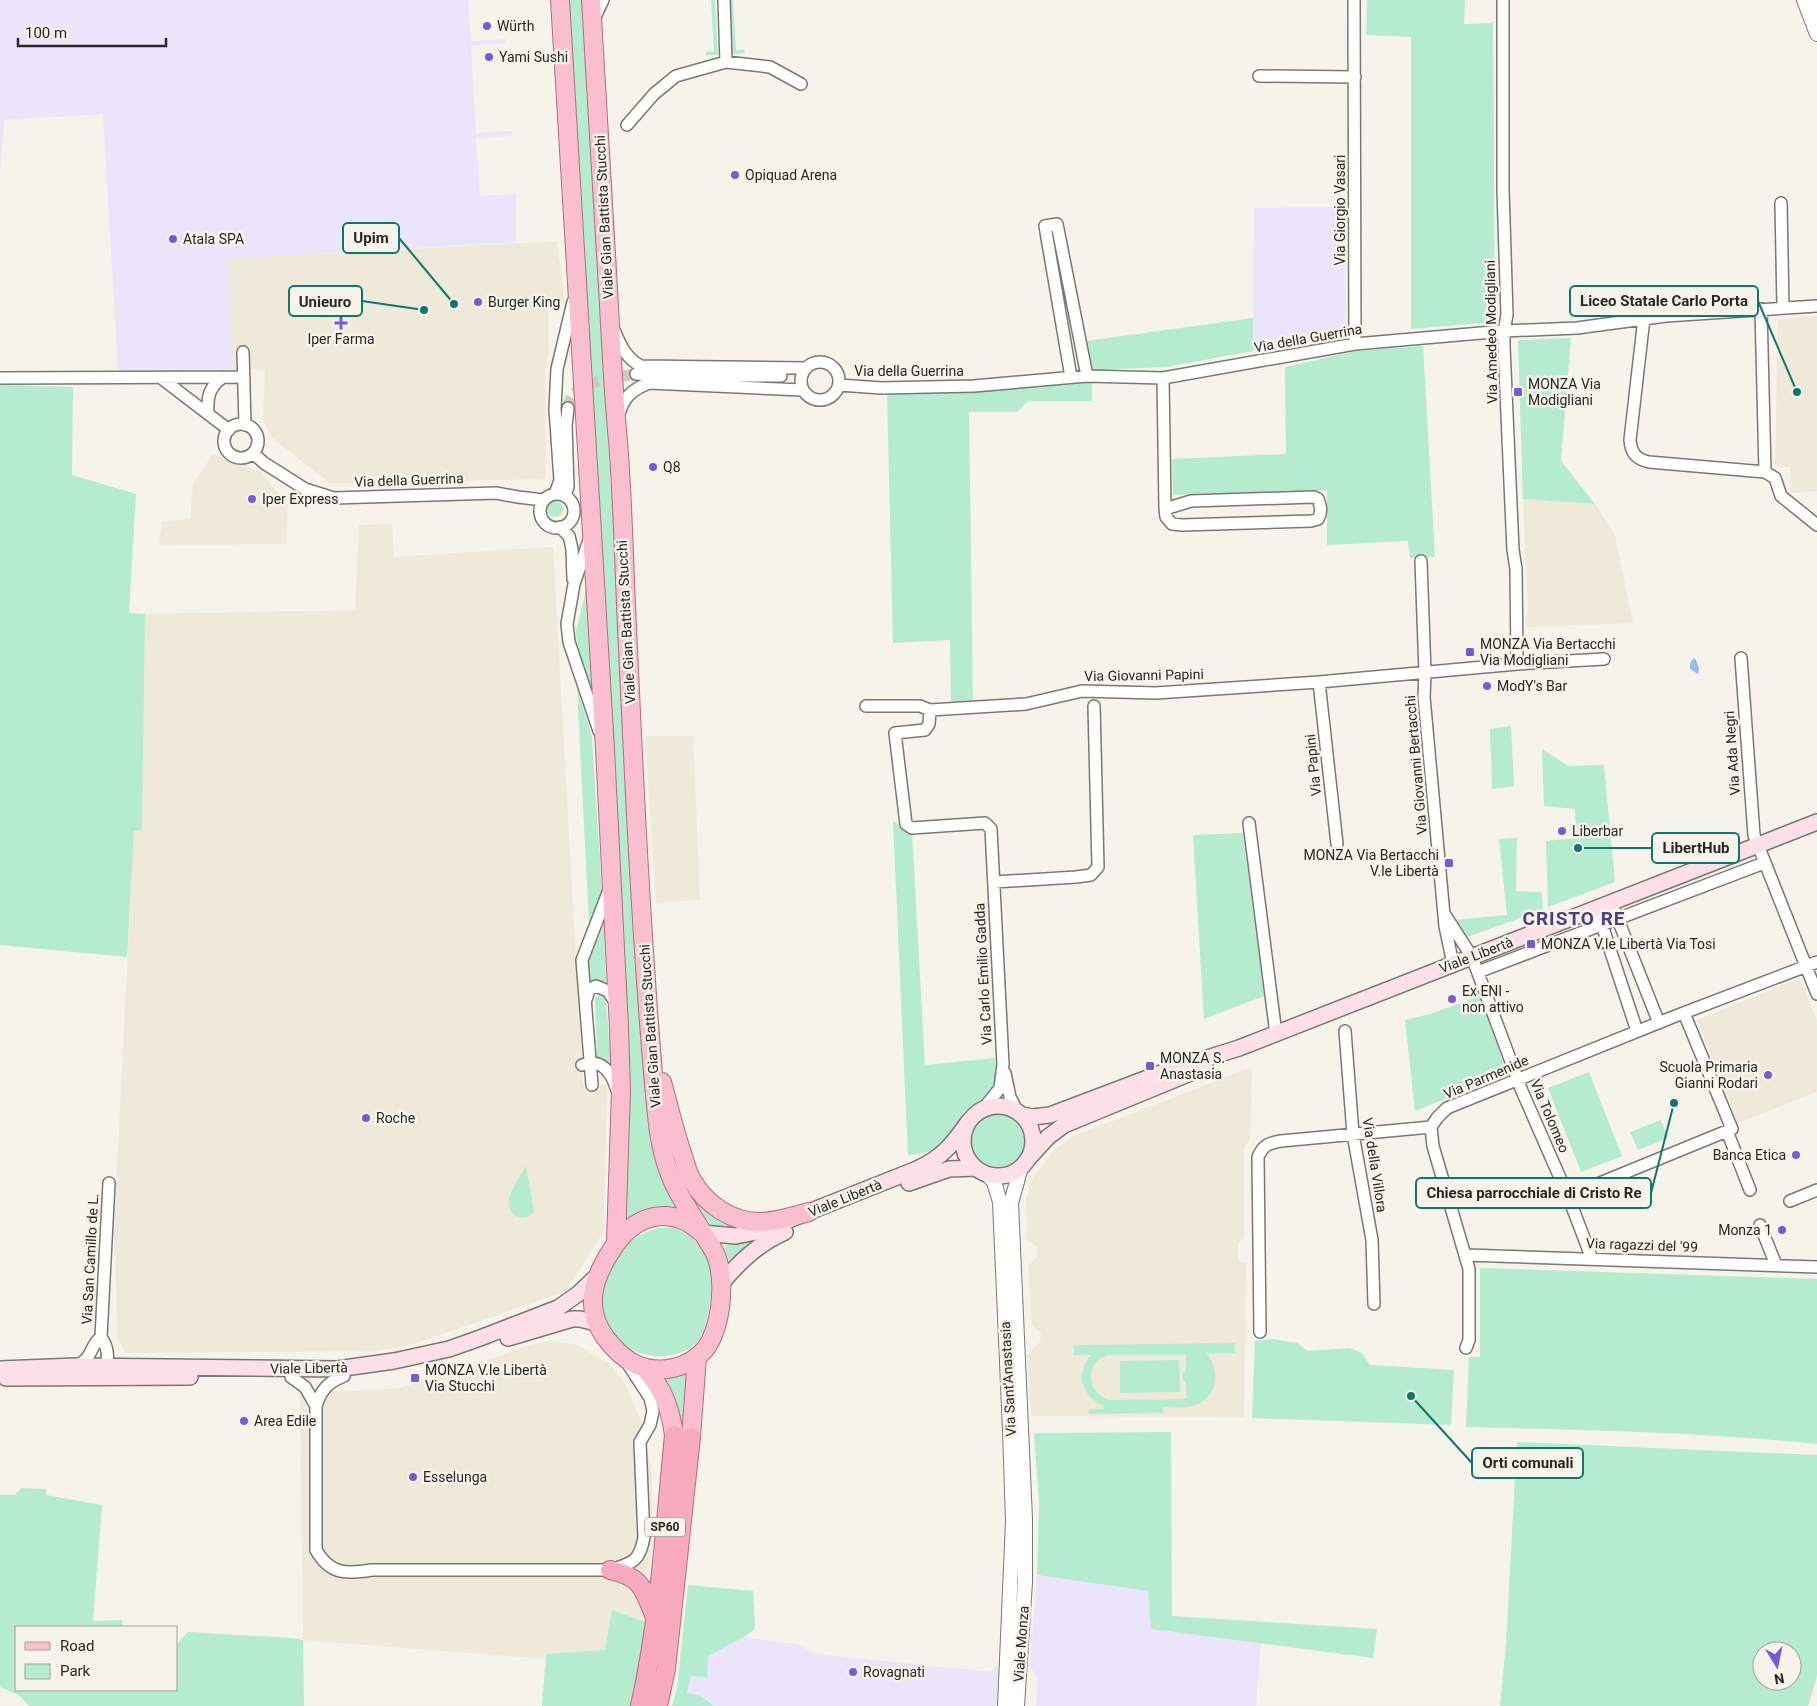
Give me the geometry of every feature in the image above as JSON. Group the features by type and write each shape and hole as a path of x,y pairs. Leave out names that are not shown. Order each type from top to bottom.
{"highway":[{"name":"Viale Gian Battista Stucchi","path":"640,1706 656,1620 682,1436"},
{"name":"Viale Gian Battista Stucchi","path":"658,1706 667,1660 682,1436"},
{"path":"610,1570 628,1574 643,1588 656,1620"}],"main road":[{"name":"Viale Gian Battista Stucchi","path":"560,0 605,749 618,1008 620,1102 616,1241"},
{"name":"Viale Gian Battista Stucchi","path":"591,0 616,426 635,802 658,1127 662,1150 676,1189 714,1250 721,1284 720,1308 712,1338 697,1357 671,1369 654,1369 635,1364 613,1347 596,1323 592,1301 597,1276 616,1241 636,1224 655,1216 684,1220 702,1233"},
{"name":"Viale Libertà","path":"1020,1113 1033,1117 1050,1115 1169,1070 1239,1048 1817,822"},
{"path":"650,1034 679,1143 691,1179 701,1194 723,1212 748,1221 771,1221 809,1212"},
{"name":"Viale Libertà","path":"1024,1164 1048,1137 1064,1125 1197,1071 1239,1048"},
{"path":"1001,1106 1020,1113 1030,1125 1033,1136 1032,1149 1024,1164 1005,1175 981,1171 967,1158 963,1147 963,1134 968,1121 984,1108 1001,1106"},
{"name":"Viale Libertà","path":"702,1233 725,1236 748,1235 778,1226 925,1165 948,1149 968,1121"},
{"name":"Viale Libertà","path":"721,1284 751,1252 779,1235 944,1170 959,1167 981,1171"},
{"name":"Viale Libertà","path":"71,1372 107,1366 337,1369 369,1366 449,1349 551,1312 568,1302 597,1276"},
{"name":"Viale Libertà","path":"0,1369 291,1377 344,1376 391,1370 439,1360 560,1321 580,1319 596,1323"},
{"name":"Viale Gian Battista Stucchi","path":"682,1436 697,1357"},
{"name":"Viale Gian Battista Stucchi","path":"644,1367 664,1393 682,1436"},
{"path":"0,1378 71,1372"}],"street":[{"path":"592,24 603,0"},
{"path":"724,0 726,62"},
{"name":"Via Giorgio Vasari","path":"1354,0 1355,344"},
{"name":"Via Amedeo Modigliani","path":"1503,0 1503,190 1507,315 1504,331 1513,550 1516,569 1517,664"},
{"path":"1804,0 1817,34"},
{"path":"1814,0 1817,8"},
{"path":"627,125 654,94 676,76 726,62 770,67 801,84"},
{"path":"1259,76 1354,77"},
{"path":"1781,203 1783,308"},
{"path":"1070,377 1045,226 1057,224 1087,376"},
{"path":"560,495 555,409 557,370 577,288"},
{"name":"Via della Guerrina","path":"839,385 881,388 974,386 1087,376 1163,378 1355,344 1504,331 1577,328 1644,318 1817,306"},
{"path":"1762,309 1765,472"},
{"path":"1644,318 1630,440 1630,449 1635,456 1649,462 1765,472 1775,478 1780,496 1817,525"},
{"path":"610,319 620,346 633,362 641,366 804,372"},
{"path":"244,352 245,425"},
{"path":"815,362 827,363 837,372 839,385 832,396 819,400 813,399 803,390 801,385 804,372 815,362"},
{"path":"636,374 663,376 804,372"},
{"path":"208,414 210,391 215,383 223,377"},
{"path":"0,378 244,377"},
{"path":"161,378 229,430"},
{"path":"1163,378 1165,509 1166,517 1172,524 1311,521 1318,520 1321,513 1318,499 1314,498 1191,501 1165,509"},
{"path":"616,426 621,407 627,397 636,388 649,383 803,390"},
{"path":"560,495 569,499 574,510 570,521 560,527 549,526 542,520 540,515 540,507 543,500 560,495 568,487 566,426 568,408"},
{"path":"245,425 254,430 258,445 253,453 236,458 228,452 224,439 233,426 245,425"},
{"name":"Via della Guerrina","path":"253,453 264,464 305,489 334,498 496,493 543,500"},
{"path":"518,497 540,515"},
{"path":"560,527 569,536 572,549 574,584"},
{"path":"592,529 574,584 568,624 569,642 605,749"},
{"name":"Via Giovanni Bertacchi","path":"1421,561 1425,673 1424,697 1446,936 1453,964"},
{"name":"Via Ada Negri","path":"1741,658 1753,826 1757,846 1812,964 1817,994"},
{"path":"1425,673 1517,664 1604,659"},
{"name":"Via Giovanni Papini","path":"866,706 920,706 930,710 1026,704 1082,691 1156,693 1425,673"},
{"name":"Via Papini","path":"1319,682 1336,844"},
{"path":"994,882 1091,875 1098,867 1094,706"},
{"name":"Via Carlo Emilio Gadda","path":"930,710 929,724 925,730 895,733 906,824 912,828 985,823 991,829 1003,1064 1008,1093 1020,1113"},
{"path":"1249,823 1276,1034"},
{"name":"Viale Libertà","path":"1478,972 1764,863"},
{"path":"592,1085 586,1064 588,1028 582,960 612,881"},
{"path":"1611,902 1659,1023"},
{"path":"1596,908 1637,1031"},
{"name":"Via Giovanni Bertacchi","path":"1444,914 1472,957"},
{"name":"Via Tolomeo","path":"1472,957 1518,1079 1568,1196 1592,1259"},
{"name":"Via Parmenide","path":"1431,1127 1437,1118 1448,1108 1637,1031 1812,964"},
{"path":"586,1000 589,990 596,986 602,987 613,997 618,1008"},
{"path":"1568,1196 1732,1129 1684,1013"},
{"path":"581,1041 588,1028"},
{"name":"Via della Villora","path":"1345,1031 1353,1134 1372,1240 1374,1304"},
{"path":"586,1064 599,1064 607,1069 613,1078 620,1102"},
{"name":"Via Carlo Emilio Gadda","path":"984,1108 1000,1088 1003,1064"},
{"path":"1260,1332 1258,1157 1261,1150 1268,1143 1281,1141 1431,1127 1433,1146 1469,1269 1469,1340 1466,1348"},
{"path":"1727,1131 1750,1190"},
{"name":"Via Sant'Anastasia","path":"1024,1164 1011,1203 1025,1519 1025,1582"},
{"name":"Via Sant'Anastasia","path":"981,1171 994,1182 1000,1202 1013,1521 1011,1587"},
{"name":"Via San Camillo de L.","path":"101,1337 108,1183"},
{"path":"1790,1201 1817,1190"},
{"path":"1760,1225 1776,1265"},
{"name":"Via ragazzi del '99","path":"1466,1255 1817,1267"},
{"path":"71,1372 86,1360 92,1352 96,1341 101,1337 108,1351 107,1366"},
{"path":"344,1376 328,1384 316,1406 316,1550 329,1566 344,1573 372,1570 610,1570 624,1566 637,1558 642,1550 644,1537 640,1442 650,1424 653,1411 650,1398 622,1355"},
{"path":"291,1377 304,1388 316,1406"},
{"name":"Viale Monza","path":"1017,1706 1025,1582"},
{"name":"Viale Monza","path":"1004,1706 1011,1587"}],"shaded area":[{"path":"0,0 468,0 471,41 506,39 506,43 471,46 476,133 512,131 512,136 476,138 480,196 516,194 516,242 228,259 234,369 118,370 103,114 4,120 0,175"},
{"path":"1344,207 1346,336 1253,351 1254,208"},
{"path":"557,241 565,302 548,304 549,350 545,371 546,479 330,483 272,438 263,421 265,370 234,369 228,259"},
{"path":"1817,316 1817,491 1791,493 1790,467 1775,466 1778,319"},
{"path":"213,454 260,472 288,505 286,544 159,545 162,522 190,519 193,484"},
{"path":"1523,499 1595,504 1615,535 1633,623 1527,627 1525,619 1528,612"},
{"path":"392,524 394,557 553,547 583,1085 607,1085 604,1231 566,1291 411,1345 376,1351 126,1353 118,1340 114,1228 134,831 142,831 145,614 355,610 359,525"},
{"path":"645,736 693,736 700,900 656,903"},
{"path":"1800,978 1817,1020 1817,1092 1738,1123 1697,1020"},
{"path":"1252,1067 1250,1140 1244,1147 1244,1238 1238,1243 1238,1261 1246,1263 1244,1417 1031,1416 1027,1355 1040,1342 1041,1333 1032,1325 1028,1266 1037,1257 1037,1247 1027,1240 1026,1199 1033,1177 1055,1149 1074,1136"},
{"path":"547,1341 575,1344 608,1363 624,1382 642,1423 652,1474 653,1529 645,1622 612,1610 605,1650 546,1654 545,1659 303,1640 300,1393 395,1389 468,1368 517,1349"},
{"path":"1037,1575 1148,1591 1151,1629 1261,1643 1256,1706 1036,1706 1038,1680 1030,1666"},
{"name":"Rovagnati","path":"744,1637 797,1644 816,1654 993,1672 997,1665 999,1672 996,1706 713,1706 707,1699 687,1693 691,1676 707,1678 708,1656"}],"green space":[{"path":"568,0 582,0 645,1062 681,1212 657,1207 639,1211 625,1221 629,1142 629,1062 586,282"},
{"path":"711,0 715,0 718,55 706,55 706,52 714,51"},
{"path":"730,0 733,0 736,50 744,50 745,53 733,54"},
{"path":"1367,0 1465,0 1464,24 1493,23 1495,322 1411,329 1411,37 1366,35"},
{"path":"1253,318 1253,351 1167,367 1095,370 1090,366 1086,341"},
{"path":"1571,338 1561,461 1595,504 1523,499 1518,340"},
{"path":"1423,346 1435,557 1410,558 1408,541 1327,545 1327,490 1173,495 1172,459 1286,454 1285,367 1356,351"},
{"path":"1092,382 1092,401 1028,401 1017,412 969,412 973,700 951,702 950,640 893,643 887,393"},
{"path":"0,385 73,387 72,475 136,494 129,613 145,614 142,831 134,831 127,957 0,945"},
{"path":"555,501 563,509 555,517 547,509"},
{"path":"586,590 592,695 577,643 576,631"},
{"path":"577,688 592,737 602,892 589,923"},
{"path":"1511,726 1514,786 1492,789 1490,729"},
{"path":"1542,749 1568,766 1604,765 1615,882 1548,907 1546,841 1576,838 1575,809 1544,806"},
{"path":"893,821 912,833 925,1065 995,1058 997,1075 994,1089 984,1100 964,1111 939,1148 924,1153 908,1155"},
{"path":"1243,833 1264,996 1204,1019 1193,835"},
{"path":"1517,838 1516,891 1542,892 1543,910 1467,937 1454,920 1507,915 1499,839"},
{"path":"604,924 606,983 599,981 589,984 589,961"},
{"path":"598,994 605,997 606,1000 611,1065 597,1057 595,998"},
{"path":"1480,996 1507,1074 1415,1111 1405,1020 1430,1014"},
{"path":"1589,1072 1622,1156 1581,1172 1548,1088"},
{"path":"992,1112 1004,1112 1018,1120 1026,1134 1024,1151 1018,1160 1004,1168 992,1168 982,1163 975,1156 970,1146 970,1134 975,1124 982,1117"},
{"path":"1661,1120 1668,1138 1638,1150 1630,1132"},
{"path":"526,1166 534,1211 531,1215 523,1218 518,1217 512,1212 509,1203 513,1189"},
{"path":"683,1180 740,1226 735,1229 713,1226 705,1218"},
{"path":"658,1228 676,1229 686,1233 693,1239 708,1259 712,1279 707,1320 704,1330 696,1343 680,1353 652,1356 642,1354 625,1346 614,1336 606,1324 602,1296 605,1282 618,1255 635,1238"},
{"path":"755,1238 729,1261 724,1246"},
{"path":"1480,1268 1817,1279 1817,1444 1686,1434 1466,1427 1469,1357 1480,1357"},
{"path":"1272,1339 1297,1343 1308,1351 1350,1348 1362,1353 1370,1365 1454,1370 1451,1425 1252,1418 1255,1341"},
{"path":"1235,1343 1235,1353 1206,1353 1214,1367 1215,1383 1209,1396 1195,1405 1163,1407 1163,1413 1089,1414 1089,1409 1103,1409 1104,1406 1090,1397 1083,1384 1083,1370 1091,1355 1074,1355 1074,1345","holes":["1108,1355 1186,1355 1186,1371 1183,1373 1183,1380 1186,1382 1186,1399 1109,1400 1101,1396 1092,1385 1092,1370 1095,1364"]},
{"path":"1179,1360 1180,1392 1120,1393 1120,1361"},
{"path":"689,1370 684,1431 675,1398 661,1376"},
{"path":"1171,1432 1172,1616 1377,1629 1373,1658 1151,1629 1148,1591 1037,1575 1039,1504 1034,1433"},
{"path":"1517,1442 1817,1455 1817,1676 1808,1706 1500,1706 1506,1643"},
{"path":"21,1488 46,1489 46,1495 102,1505 93,1621 122,1620 123,1626 15,1626 15,1691 178,1691 178,1643 188,1632 303,1640 304,1706 29,1706 20,1696 0,1687 0,1495 15,1495"},
{"path":"688,1585 753,1591 755,1629 708,1656 707,1678 691,1676 687,1693 708,1700 713,1706 672,1706 677,1688"},
{"path":"612,1610 645,1622 645,1652 630,1706 542,1706 546,1654 605,1650"}],"water":[{"path":"1694,658 1699,668 1698,674 1690,669 1690,663"}],"tunnel":[{"path":"568,408 571,399 577,391 585,386 606,379 636,374"}],"place":[{"name":"Würth","path":"487,26"},
{"name":"Yami Sushi","path":"489,57"},
{"name":"Opiquad Arena","path":"735,175"},
{"name":"Atala SPA","path":"173,239"},
{"name":"Burger King","path":"478,302"},
{"name":"Upim","path":"454,304"},
{"name":"Unieuro","path":"424,310"},
{"name":"Iper Farma","path":"341,323"},
{"name":"MONZA Via Modigliani","path":"1518,392"},
{"name":"Liceo Statale Carlo Porta","path":"1797,392"},
{"name":"Q8","path":"653,467"},
{"name":"Iper Express","path":"252,499"},
{"name":"MONZA Via Bertacchi Via Modigliani","path":"1470,652"},
{"name":"ModY's Bar","path":"1487,686"},
{"name":"Liberbar","path":"1562,831"},
{"name":"LibertHub","path":"1578,848"},
{"name":"MONZA Via Bertacchi V.le Libertà","path":"1449,863"},
{"name":"MONZA V.le Libertà Via Tosi","path":"1531,944"},
{"name":"Ex ENI - non attivo","path":"1452,999"},
{"name":"MONZA S. Anastasia","path":"1150,1066"},
{"name":"Scuola Primaria Gianni Rodari","path":"1768,1075"},
{"name":"Chiesa parrocchiale di Cristo Re","path":"1674,1103"},
{"name":"Roche","path":"366,1118"},
{"name":"Banca Etica","path":"1796,1155"},
{"name":"Monza 1","path":"1782,1230"},
{"name":"MONZA V.le Libertà Via Stucchi","path":"415,1378"},
{"name":"Orti comunali","path":"1411,1396"},
{"name":"Area Edile","path":"244,1421"},
{"name":"Esselunga","path":"413,1477"},
{"name":"Rovagnati","path":"853,1672"}],"district":[{"name":"CRISTO RE","path":"1574,918"}]}
